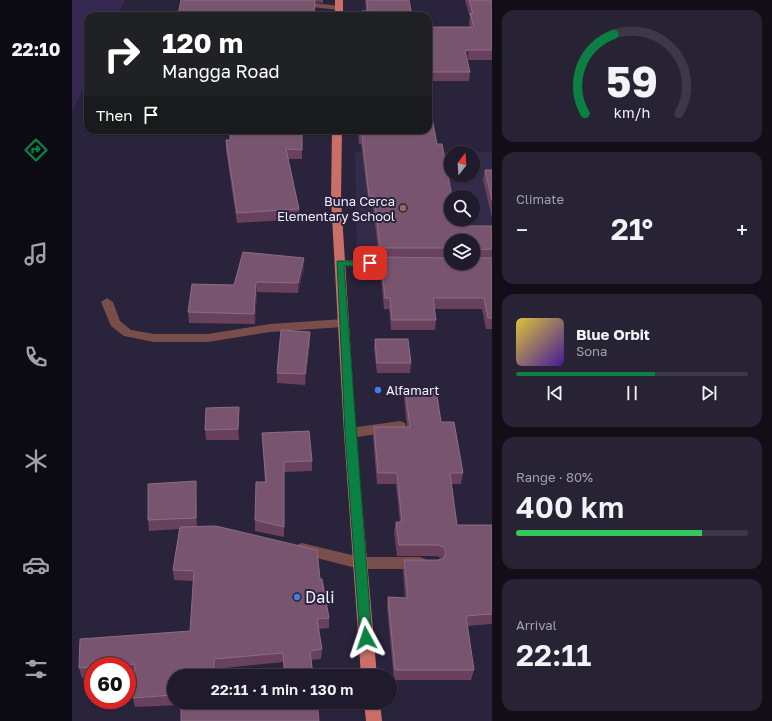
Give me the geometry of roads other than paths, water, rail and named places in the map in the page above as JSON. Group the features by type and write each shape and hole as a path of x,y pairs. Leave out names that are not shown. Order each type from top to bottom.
{"main road":[{"path":"337,134 336,199 350,433 368,669"},
{"path":"373,709 374,721"}],"street":[{"path":"268,0 339,8"},
{"path":"340,263 408,263"},
{"path":"107,302 115,323 124,330 128,333 154,338 208,338 270,328 344,323"},
{"path":"350,433 400,426"},
{"path":"292,547 360,563 436,563"}],"place":[{"name":"Buna Cerca Elementary School","path":"403,208"},
{"name":"Alfamart","path":"378,390"},
{"name":"Dali","path":"297,597"}]}
